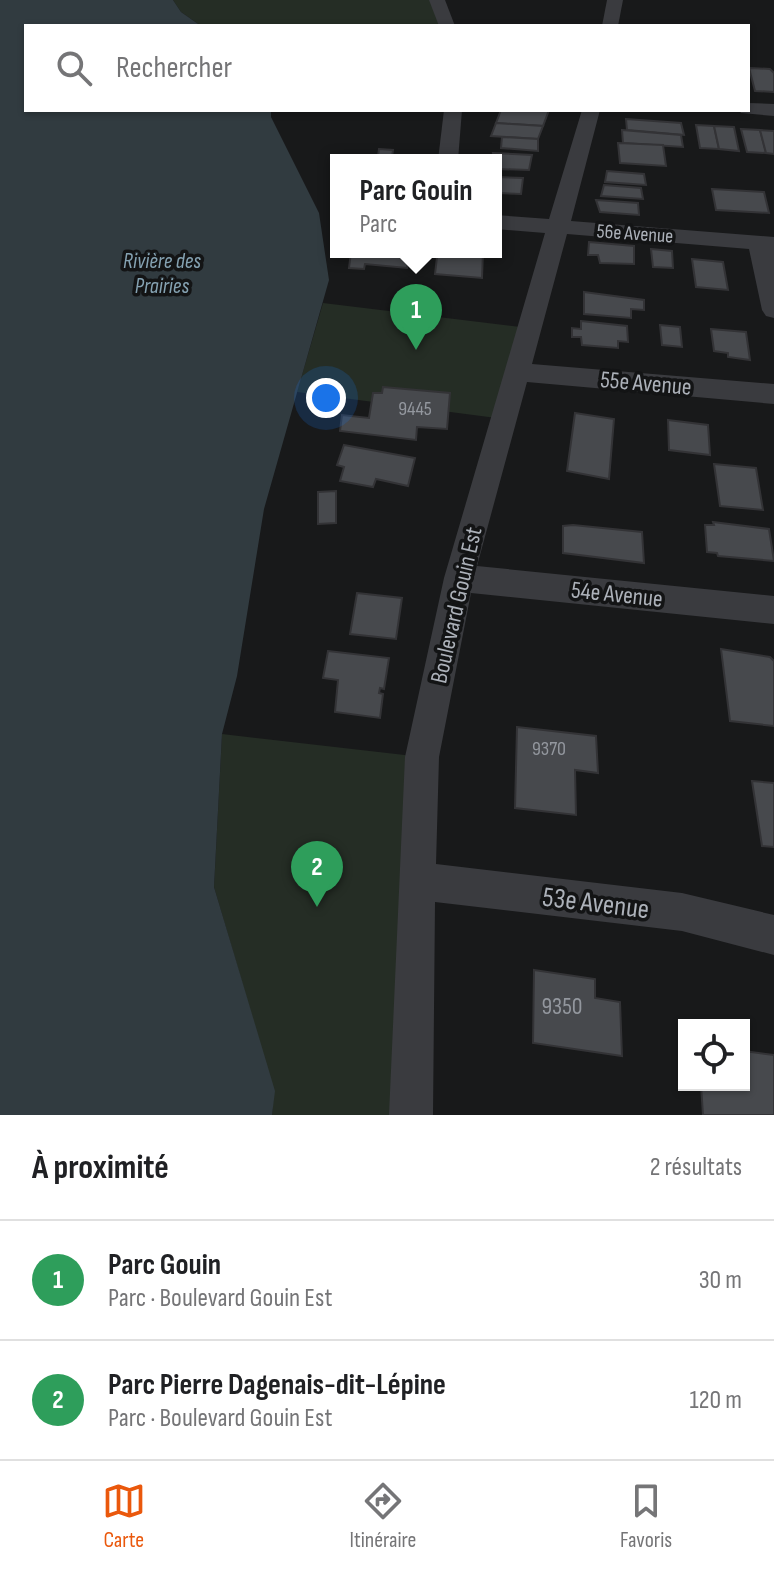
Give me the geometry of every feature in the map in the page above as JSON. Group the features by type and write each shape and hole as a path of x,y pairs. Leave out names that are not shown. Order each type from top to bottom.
{"street":[{"path":"437,0 446,24"},
{"path":"610,24 615,0"},
{"path":"750,109 774,110"},
{"path":"449,154 453,112"},
{"name":"Boulevard Gouin Est","path":"411,1115 422,757 459,578 590,112"},
{"name":"56e Avenue","path":"502,222 766,243"},
{"path":"766,243 774,310"},
{"name":"55e Avenue","path":"517,372 774,394"},
{"name":"54e Avenue","path":"459,578 774,610"},
{"name":"53e Avenue","path":"416,881 682,912 774,935"}],"shaded area":[{"path":"173,0 437,0 446,24 198,24 181,12"},
{"path":"323,303 529,328 504,419 297,392"},
{"path":"222,734 422,757 411,1115 272,1115 274,1091 214,887"}],"water":[{"name":"Rivière des Prairies","path":"0,0 173,0 181,12 198,24 24,24 24,112 271,112 319,213 329,280 264,509 237,676 222,734 214,887 275,1091 272,1115 0,1115"}],"building":[{"path":"750,68 770,69 774,73 774,92 755,91"},
{"path":"500,112 548,112 543,126 496,123"},
{"path":"626,119 681,123 684,135 627,130"},
{"path":"496,123 543,126 538,139 491,136"},
{"path":"696,125 714,126 719,149 700,148"},
{"path":"714,126 734,127 739,151 719,149"},
{"path":"741,129 760,130 766,153 747,152"},
{"path":"622,130 681,135 683,147 623,143"},
{"path":"760,130 774,131 774,154 766,153"},
{"path":"502,137 538,139 538,151 501,148"},
{"path":"618,143 663,145 666,166 620,163"},
{"path":"379,149 393,150 392,154 378,154"},
{"path":"493,153 532,155 529,170 502,169 502,154"},
{"path":"607,171 644,174 646,185 605,182"},
{"path":"502,177 523,178 521,194 502,193"},
{"path":"604,185 641,188 643,199 601,196"},
{"path":"712,189 764,192 769,213 716,210"},
{"path":"596,200 638,203 639,215 600,212"},
{"path":"589,242 634,246 634,264 600,263 598,255 588,255"},
{"path":"651,249 672,251 673,268 653,267"},
{"path":"350,258 409,258 407,268 365,264 364,269 349,268"},
{"path":"437,258 483,258 482,278 435,274"},
{"path":"692,259 723,262 728,290 696,287"},
{"path":"584,292 644,300 644,310 631,309 631,318 584,314"},
{"path":"581,321 627,326 628,342 618,341 618,348 582,345 581,337 572,337 572,328 581,329"},
{"path":"660,325 680,327 682,347 662,345"},
{"path":"711,329 746,332 750,360 728,357 728,353 714,351"},
{"path":"383,387 450,393 447,429 417,427 416,440 340,431 342,415 369,418 373,393 382,393"},
{"path":"575,413 614,419 609,479 567,471"},
{"path":"668,420 708,425 710,455 669,450"},
{"path":"344,445 415,458 408,486 376,479 373,487 340,481 344,467 337,465"},
{"path":"714,464 756,468 763,510 720,506"},
{"path":"336,491 336,523 318,524 318,492"},
{"path":"713,522 769,529 774,561 718,556 717,553 707,552 705,525 714,525"},
{"path":"563,526 642,532 644,563 563,553"},
{"path":"357,593 402,598 396,639 350,634"},
{"path":"721,649 770,657 774,661 774,726 730,721"},
{"path":"328,651 389,658 384,689 380,688 379,693 383,694 380,718 335,712 338,680 323,678"},
{"path":"517,727 596,736 598,773 575,770 576,815 515,808"},
{"path":"752,781 774,783 774,847 762,846"},
{"path":"534,970 595,979 595,998 620,1002 622,1056 533,1043"},
{"path":"750,1052 774,1055 774,1115 703,1115 701,1091 750,1091"}],"place":[{"name":"Parc Gouin","path":"416,350"},
{"name":"Parc Pierre Dagenais-dit-Lépine","path":"317,907"}]}
